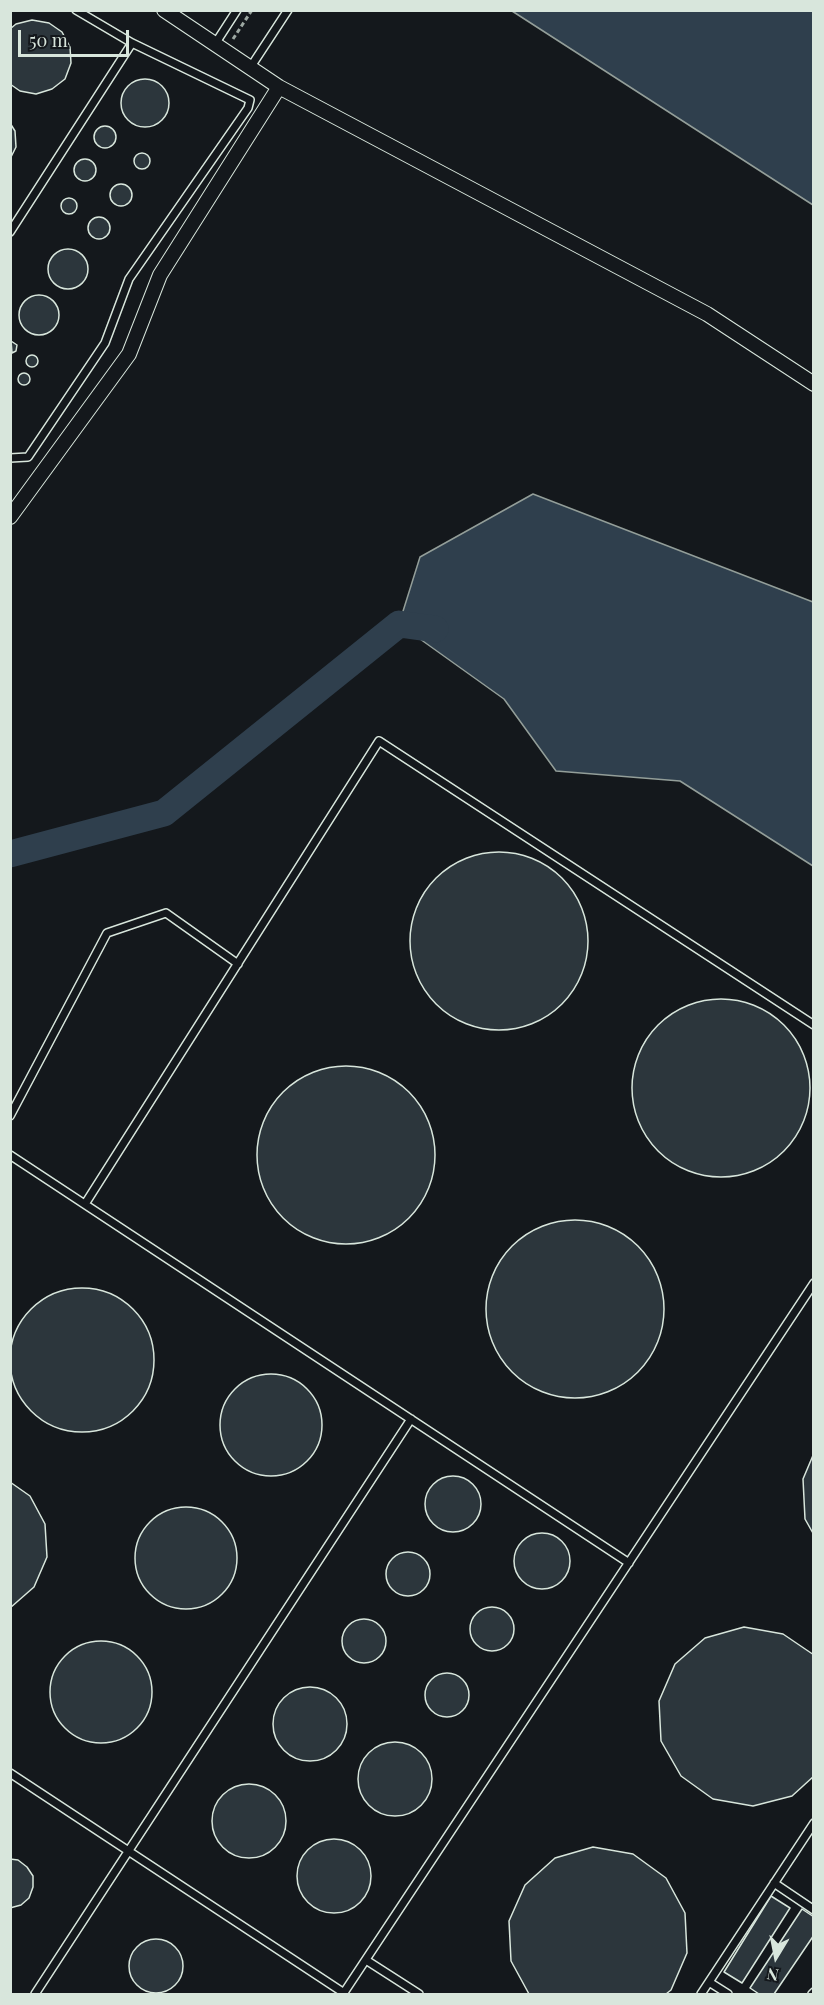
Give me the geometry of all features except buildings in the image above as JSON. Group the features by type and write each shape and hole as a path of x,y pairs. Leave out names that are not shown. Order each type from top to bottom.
{"street":[{"path":"164,10 279,87 707,314 813,384"},
{"path":"10,517 129,354 160,275 279,87"}],"lane":[{"path":"10,458 28,457 99,353 105,343 129,279 248,108 250,100 132,42 76,10"},
{"path":"220,47 237,10"},
{"path":"250,68 288,10"},
{"path":"10,232 132,42"},
{"path":"85,1204 378,741 813,1024"},
{"path":"10,1116 107,933 166,913 238,964"},
{"path":"10,1155 629,1563"},
{"path":"10,1773 343,1994 813,1283"},
{"path":"35,1995 411,1419"},
{"path":"701,1995 813,1823"},
{"path":"774,1883 813,1910"},
{"path":"366,1960 419,1995"},
{"path":"709,1982 728,1995"}],"path":[{"path":"220,47 252,10"}],"water":[{"path":"512,11 813,11 813,205"},
{"path":"533,494 813,602 813,866 680,781 556,771 504,699 399,624 420,557"}],"waterway":[{"path":"10,854 164,813 399,624 435,629"}]}
